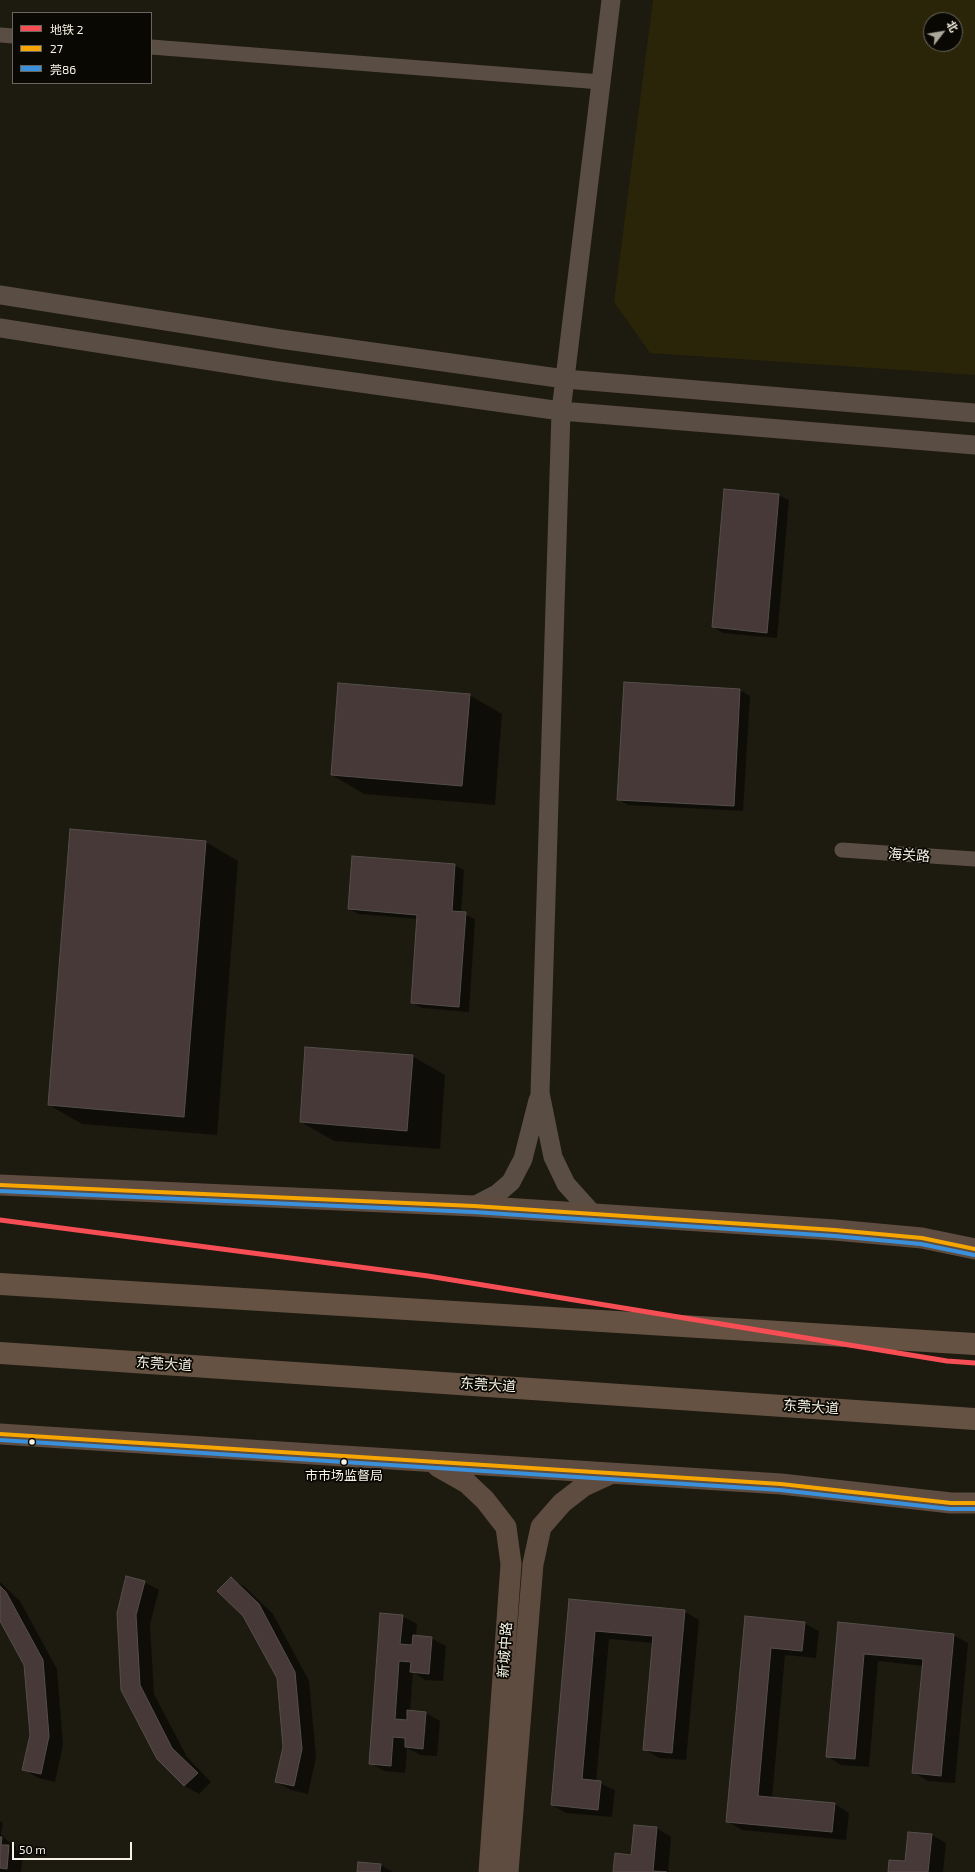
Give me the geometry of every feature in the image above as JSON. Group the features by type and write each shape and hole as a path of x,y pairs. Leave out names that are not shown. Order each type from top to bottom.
{"main road":[{"path":"0,1185 474,1206 859,1232 922,1238 975,1249"},
{"path":"0,1284 975,1344"},
{"path":"934,1341 975,1331"},
{"name":"东莞大道","path":"0,1353 975,1418"},
{"path":"0,1434 433,1463 781,1484 951,1503 975,1503"},
{"name":"新城中路","path":"433,1463 467,1483 485,1500 506,1527 511,1564 489,1872"},
{"name":"新城中路","path":"508,1872 534,1564 541,1527 562,1503 584,1486 610,1474"}],"street":[{"path":"474,1206 497,1194 511,1182 524,1160 540,1092 561,411 611,0"},
{"path":"0,35 12,36"},
{"path":"152,47 601,82"},
{"path":"0,295 280,339 565,379 975,413"},
{"path":"0,328 275,371 561,411 975,445"},
{"name":"海关路","path":"842,850 975,860"},
{"path":"540,1092 553,1157 566,1184 593,1214"}],"shaded area":[{"path":"653,0 975,0 975,375 650,353 614,302"}],"building":[{"path":"724,489 779,494 767,633 712,627"},
{"path":"624,682 740,689 734,806 617,800"},
{"path":"338,683 470,694 462,786 331,775"},
{"path":"70,829 206,841 184,1117 48,1105"},
{"path":"352,856 455,864 452,911 466,912 459,1007 411,1003 417,915 348,909"},
{"path":"305,1047 413,1055 407,1131 300,1122"},
{"path":"126,1576 145,1581 136,1615 140,1685 172,1748 198,1773 184,1786 157,1759 121,1690 117,1613"},
{"path":"231,1577 259,1604 295,1672 302,1749 294,1786 275,1782 283,1747 277,1678 243,1616 217,1591"},
{"path":"0,1586 6,1592 43,1660 49,1736 41,1774 22,1770 30,1735 24,1665 0,1621"},
{"path":"569,1599 685,1610 672,1753 643,1750 653,1636 595,1631 582,1779 601,1781 598,1810 551,1805"},
{"path":"380,1613 403,1615 400,1644 412,1645 413,1635 432,1637 429,1674 410,1672 411,1662 399,1661 395,1719 407,1720 407,1710 426,1712 423,1749 405,1747 405,1738 393,1737 391,1766 369,1764"},
{"path":"745,1616 805,1622 802,1651 771,1648 758,1796 835,1803 832,1832 726,1822"},
{"path":"838,1622 954,1634 941,1776 912,1773 923,1659 864,1654 855,1759 826,1757"},
{"path":"634,1825 657,1827 653,1871 667,1872 613,1872 615,1853 631,1855"},
{"path":"908,1832 932,1834 928,1872 888,1872 889,1860 905,1861"},
{"path":"0,1837 2,1837 1,1845 9,1845 7,1869 0,1868"},
{"path":"358,1862 381,1864 380,1872 357,1872"}],"metro line":[{"name":"2","path":"0,1220 428,1276 947,1361 975,1363"}],"transit line":[{"name":"27","path":"0,1185 474,1206 835,1230 922,1238 975,1249"},
{"name":"莞86","path":"0,1191 474,1212 835,1236 921,1244 974,1255"},
{"name":"27","path":"0,1434 781,1484 951,1503 975,1503"},
{"name":"莞86","path":"0,1440 780,1490 950,1509 975,1509"}],"place":[{"name":"市市场监督局","path":"344,1462"}]}
